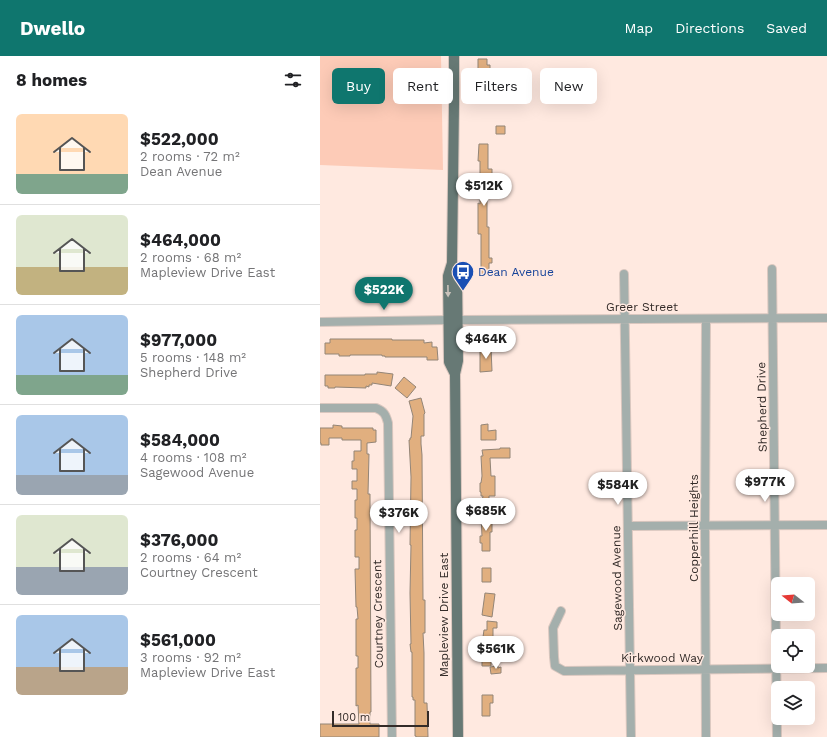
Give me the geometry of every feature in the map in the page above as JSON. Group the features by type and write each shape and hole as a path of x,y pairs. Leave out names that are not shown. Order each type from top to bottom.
{"main road":[{"name":"Mapleview Drive East","path":"454,56 452,263 457,275 453,320 458,361 455,374 458,737"}],"street":[{"name":"Shepherd Drive","path":"772,268 776,629"},
{"name":"Sagewood Avenue","path":"624,274 626,319 631,737"},
{"name":"Greer Street","path":"453,320 827,318"},
{"name":"Copperhill Heights","path":"706,319 706,737"},
{"path":"320,322 453,320"},
{"name":"Courtney Crescent","path":"320,408 376,408 385,413 387,418 392,737"},
{"path":"628,526 827,525"},
{"name":"Kirkwood Way","path":"561,611 553,628 554,657 556,666 564,671 771,669"},
{"name":"Kirkwood Way","path":"815,668 827,668"},
{"name":"Shepherd Drive","path":"777,673 777,737"}],"shaded area":[{"path":"320,56 441,56 441,68 393,68 393,104 442,104 443,170 320,165"}],"building":[{"path":"478,59 487,59 487,65 490,65 490,68 478,68"},
{"path":"496,126 505,126 505,134 496,134"},
{"path":"479,144 488,144 488,169 492,169 492,185 490,185 490,190 487,190 489,258 492,258 492,263 489,263 489,274 481,274 481,234 478,234 478,203 480,204 480,161 478,161"},
{"path":"330,339 424,340 424,343 432,342 432,347 437,347 438,360 427,360 427,357 385,357 382,355 339,356 339,354 325,354 325,343 330,343"},
{"path":"480,348 491,348 492,371 480,372"},
{"path":"377,372 393,374 391,386 372,383 369,387 366,386 366,388 328,388 328,386 325,386 325,375 365,375 377,374"},
{"path":"404,377 416,387 407,398 395,388"},
{"path":"421,398 425,413 424,436 421,436 421,444 423,600 425,600 425,633 423,633 424,703 427,703 428,737 415,736 415,700 413,700 412,697 412,652 410,644 411,477 409,440 411,438 413,416 409,401"},
{"path":"488,424 488,431 496,430 496,440 481,440 481,425"},
{"path":"333,425 342,426 342,428 373,428 373,430 376,430 376,442 367,443 367,454 369,454 368,494 370,494 370,724 379,724 379,737 320,737 320,724 359,724 358,705 356,706 356,668 358,668 358,656 356,656 356,619 358,619 356,607 355,569 359,569 359,557 355,557 355,530 357,530 357,518 355,518 355,500 357,500 357,489 352,489 352,481 357,481 357,469 352,469 352,461 354,461 354,451 361,451 361,440 329,438 329,445 321,445 320,428 333,428"},
{"path":"510,448 510,458 490,458 491,476 495,476 495,496 489,496 489,501 482,501 483,496 481,496 480,492 480,483 482,476 482,450"},
{"path":"492,514 490,551 482,551 482,543 480,543 480,536 482,536 481,515"},
{"path":"482,568 491,568 491,582 482,582"},
{"path":"485,593 495,594 492,617 482,615"},
{"path":"487,621 497,622 497,628 493,628 493,639 491,639 491,666 482,666 482,637 484,630 487,630"},
{"path":"498,666 498,668 501,667 501,673 491,674 490,667"},
{"path":"482,695 493,695 493,703 490,703 490,716 482,716"}],"place":[{"name":"Dean Avenue","path":"463,292"}]}
